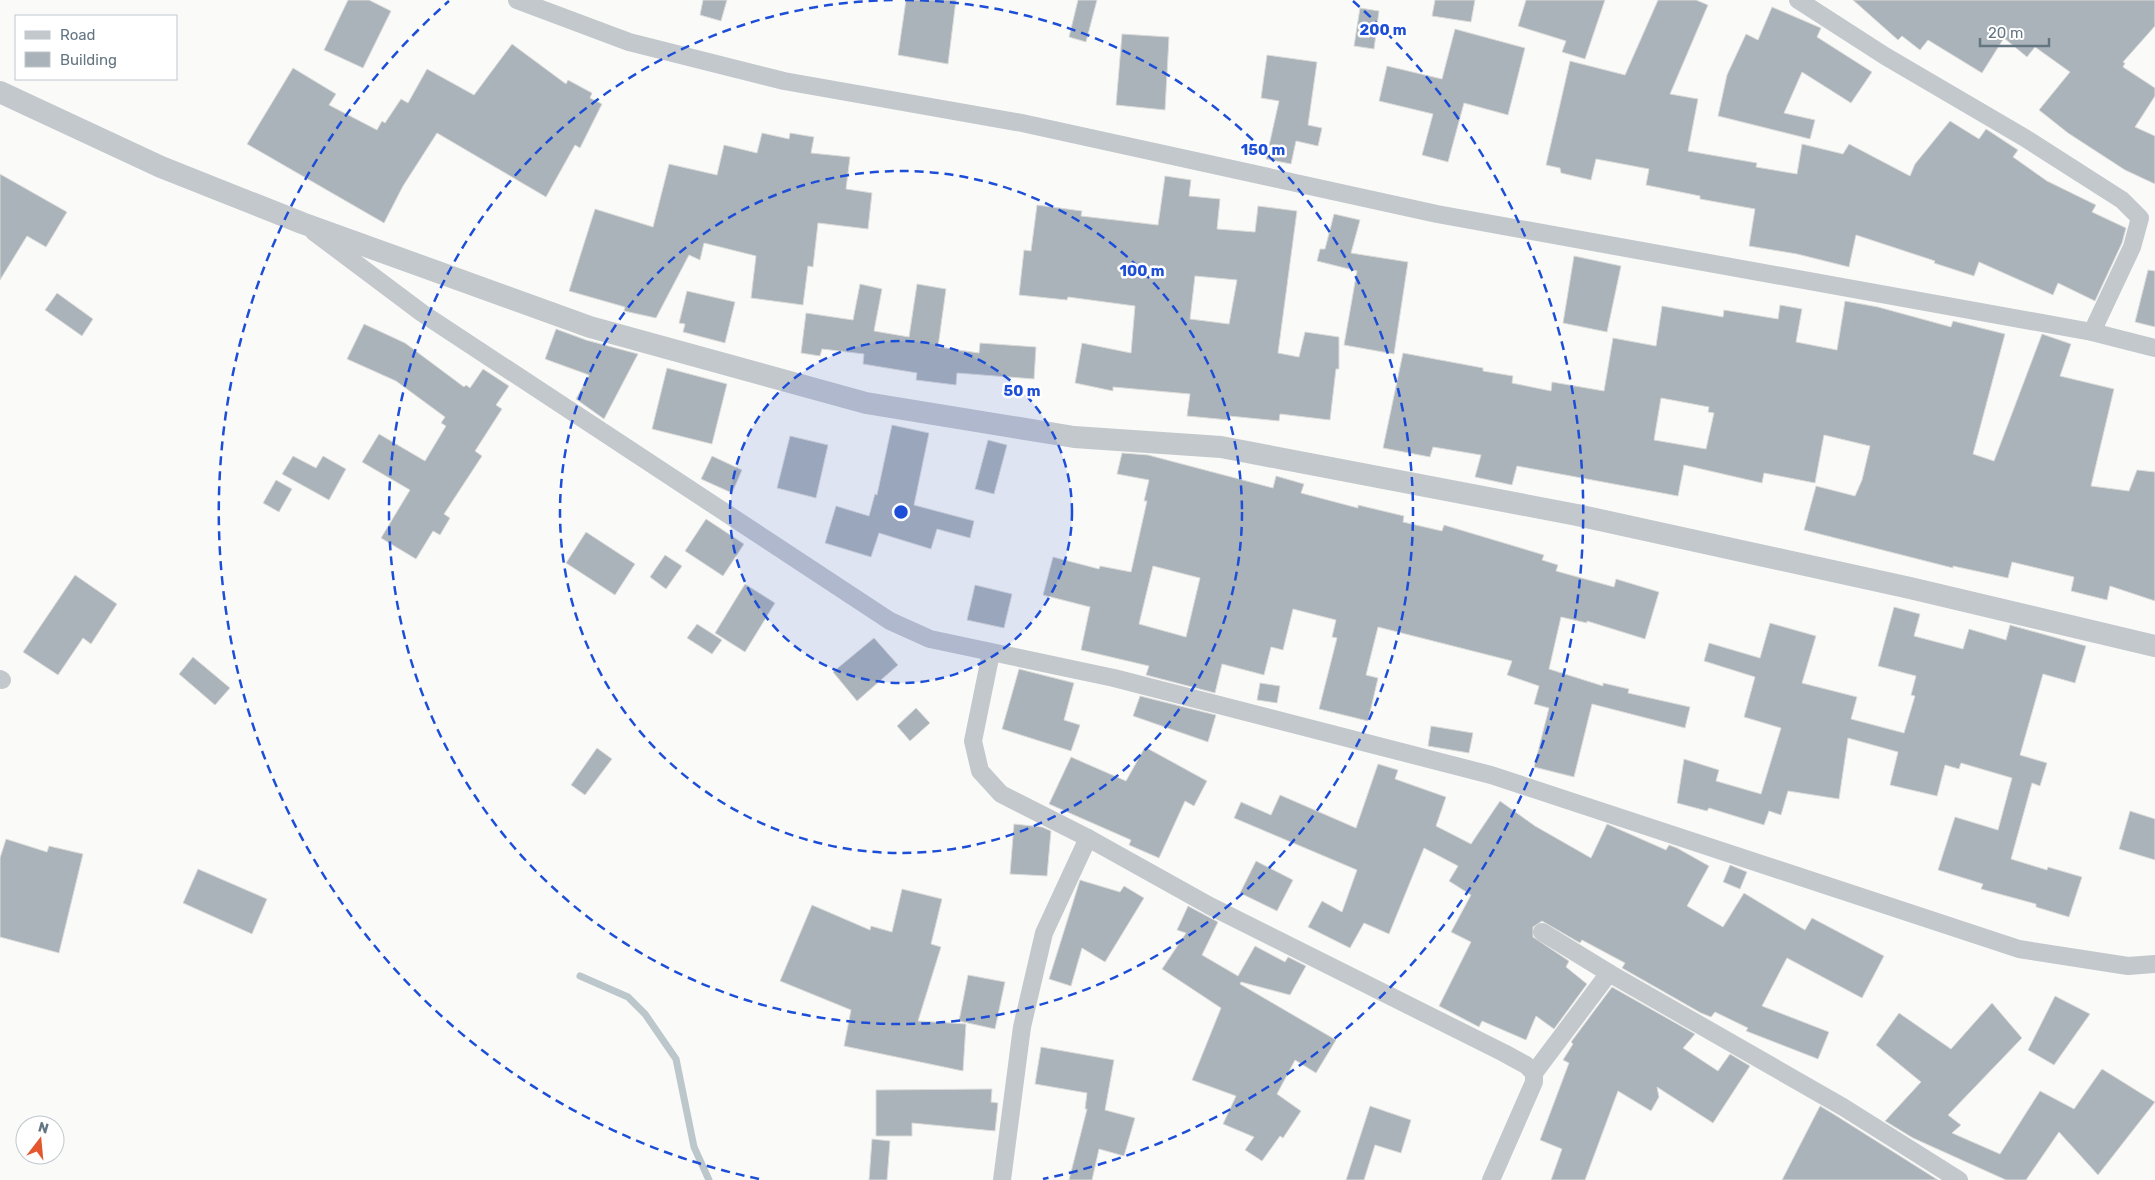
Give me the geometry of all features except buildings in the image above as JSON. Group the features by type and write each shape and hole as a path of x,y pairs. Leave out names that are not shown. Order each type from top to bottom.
{"street":[{"path":"517,0 629,42 784,81 1022,123 1437,214 2092,332 2155,348"},
{"path":"1798,0 1885,56 2025,138 2122,200 2140,218 2132,247 2092,332"},
{"path":"0,92 161,167 302,223 590,327 866,403 1074,436 1222,447 1586,518 1910,588 2155,646"},
{"path":"302,223 422,313 890,621 930,639 1114,678 1492,775 2020,950 2128,966 2155,964"},
{"path":"991,653 974,741 980,771 1001,794 1088,838 1210,906 1504,1053 1526,1065 1534,1073"},
{"path":"1002,1180 1022,1027 1044,932 1088,838"},
{"path":"1542,932 1609,973 1843,1108 1959,1180"},
{"path":"1491,1180 1534,1082 1534,1073 1609,973"}],"waterway":[{"path":"580,976 628,997 645,1014 676,1059 694,1147 709,1180"}]}
